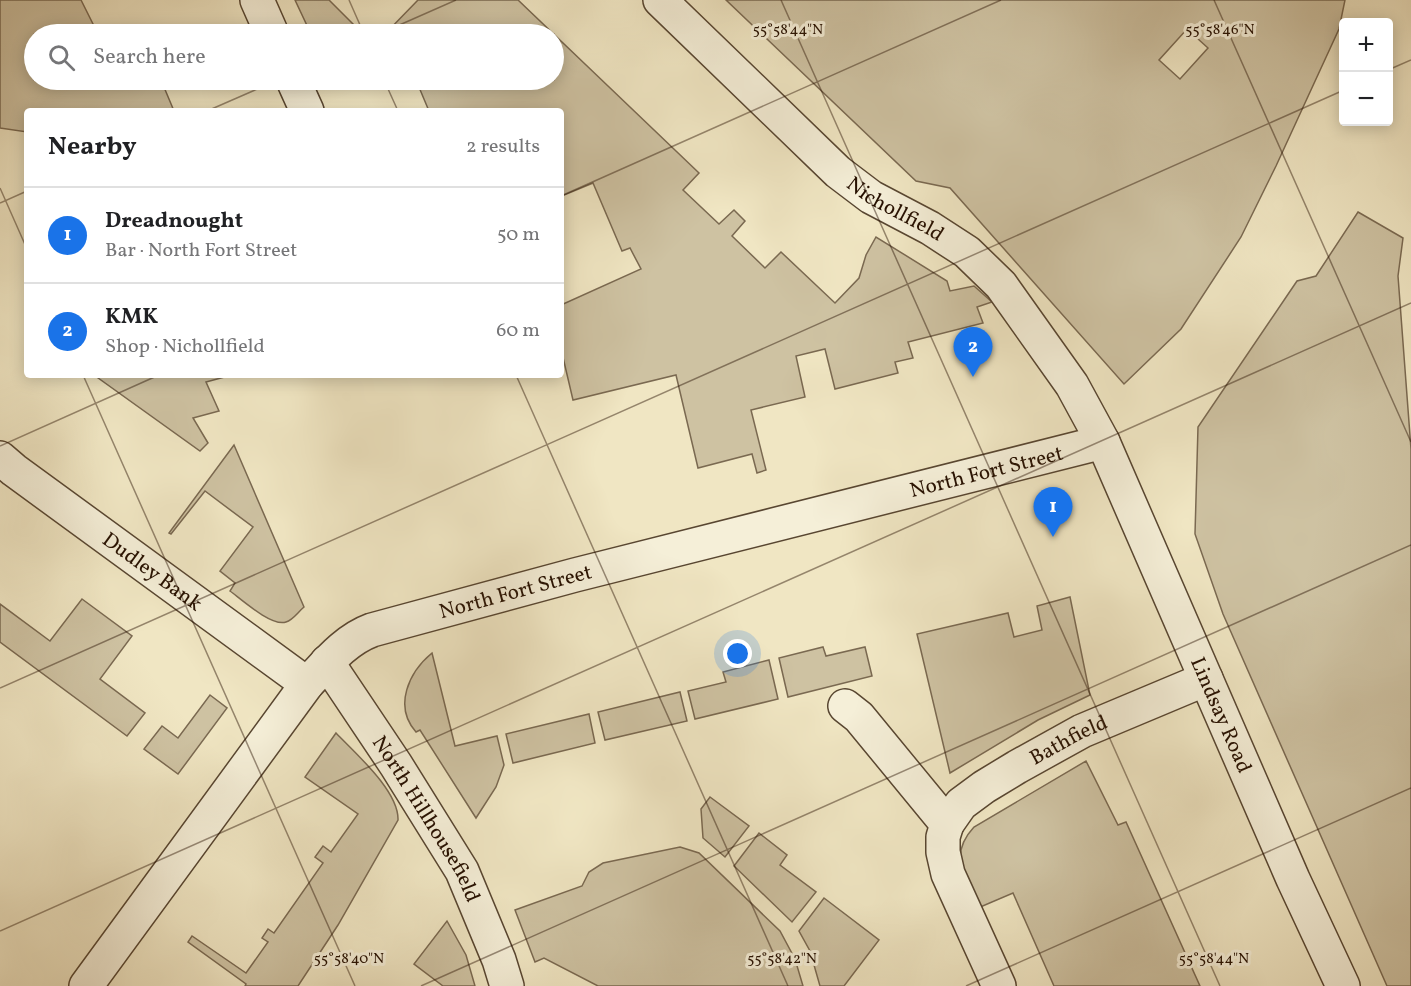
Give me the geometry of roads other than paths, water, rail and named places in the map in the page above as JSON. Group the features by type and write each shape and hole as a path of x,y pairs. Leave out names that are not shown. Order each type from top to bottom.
{"street":[{"path":"257,0 268,24"},
{"name":"Nichollfield","path":"660,0 838,172 871,197 930,228 967,252 1001,285 1072,385 1103,442"},
{"path":"298,90 306,108"},
{"name":"North Fort Street","path":"86,986 317,673 348,642 372,630 575,575 1103,442"},
{"name":"Lindsay Road","path":"1103,442 1293,879 1343,986"},
{"name":"Dudley Bank","path":"0,458 14,470 317,673"},
{"name":"North Hillhousefield","path":"317,673 396,765 462,872 499,960 507,986"},
{"name":"Bathfield","path":"999,986 948,874 943,852 943,837 948,824 961,804 1017,767 1082,731 1206,679"},
{"path":"845,706 860,717 948,824"}],"place":[{"name":"KMK","path":"973,377"},
{"name":"Dreadnought","path":"1053,537"}]}
